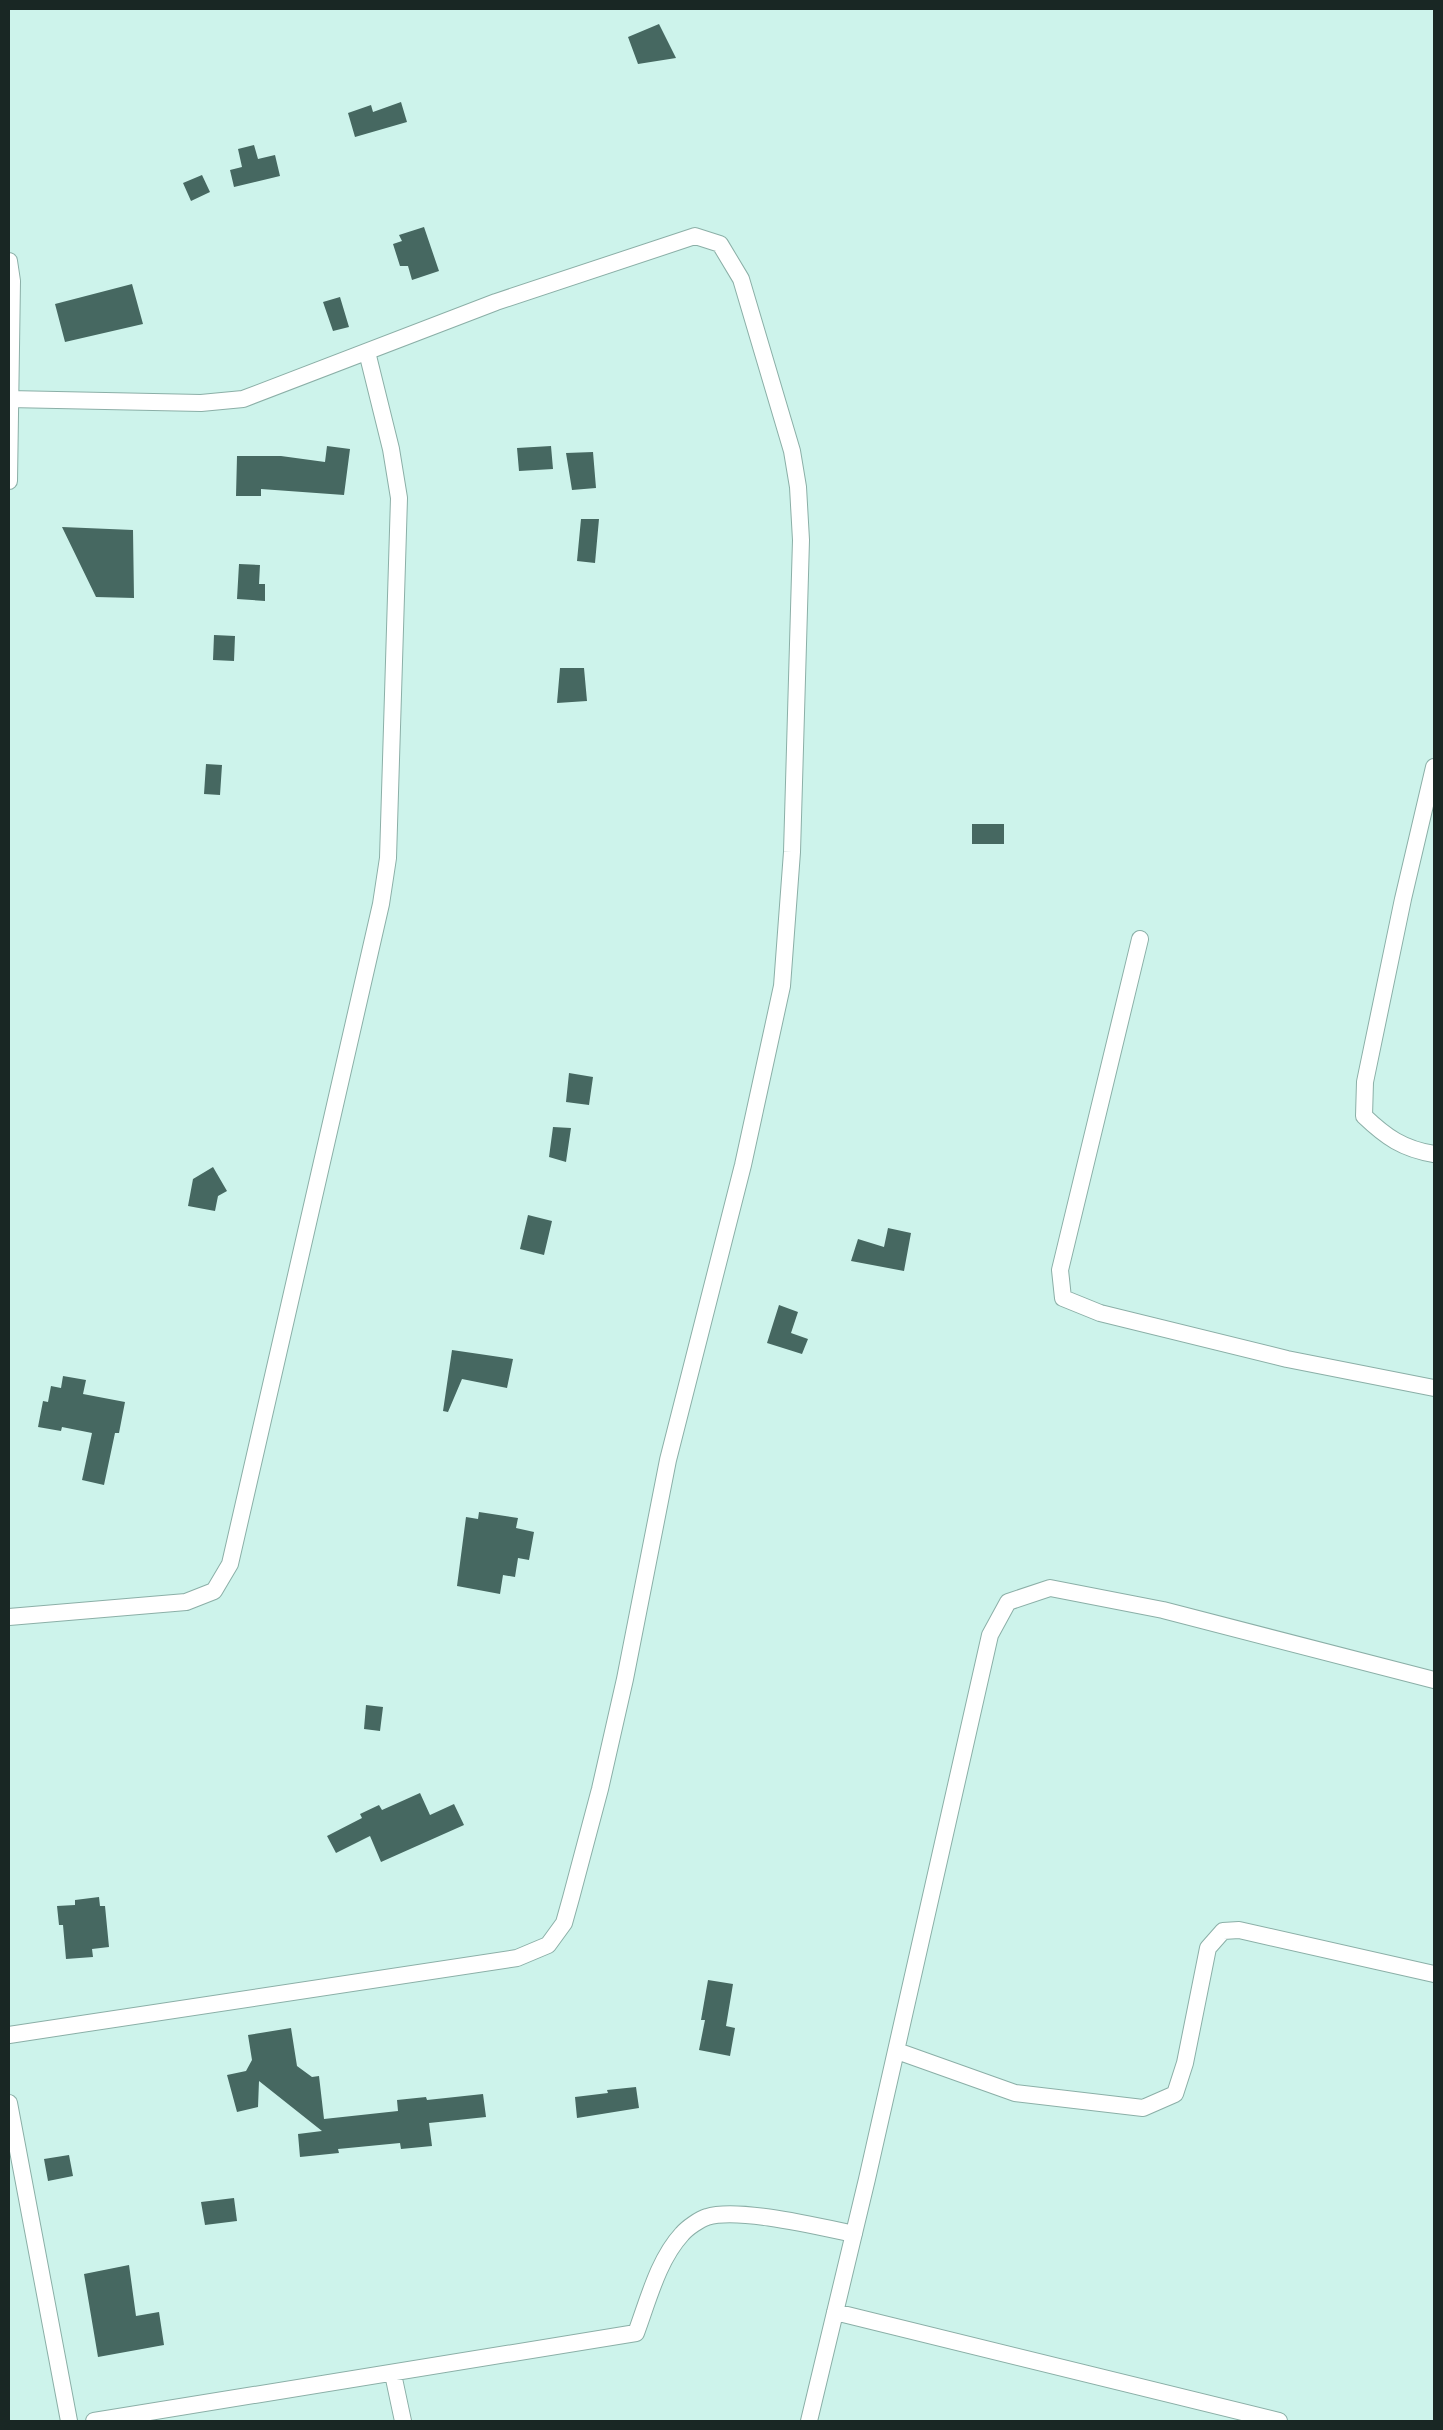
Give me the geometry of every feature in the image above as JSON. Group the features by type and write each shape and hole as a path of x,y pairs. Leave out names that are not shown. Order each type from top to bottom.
{"street":[{"path":"9,399 225,403 243,399 496,302 695,236 720,244 741,279 792,451 798,487 801,540 792,852 789,910 780,996 743,1165 668,1460 625,1679 600,1789 564,1923 548,1945 517,1958 9,2034"},
{"path":"9,261 12,281 9,481"},
{"path":"9,1616 186,1602 214,1591 230,1564 381,904 388,858 399,498 394,462 367,352"},
{"path":"1434,767 1403,899 1365,1082 1364,1116 1386,1137 1422,1152 1434,1154"},
{"path":"1140,938 1060,1270 1063,1298 1100,1313 1277,1356 1434,1388"},
{"path":"809,2421 897,2051 990,1635 1008,1602 1050,1588 1163,1610 1434,1680"},
{"path":"897,2051 1015,2093 1143,2108 1175,2094 1185,2062 1208,1948 1223,1931 1239,1930 1434,1974"},
{"path":"9,2103 69,2421"},
{"path":"94,2421 393,2374 636,2333 666,2255 682,2232 707,2217 736,2214 804,2224 854,2234"},
{"path":"835,2312 1279,2421"},
{"path":"393,2374 402,2421"}],"building":[{"path":"659,24 676,58 638,64 628,37"},
{"path":"401,102 407,122 355,137 348,113 371,105 373,112"},
{"path":"254,145 258,159 275,155 280,176 234,187 230,170 242,167 238,149"},
{"path":"202,175 210,192 191,201 183,183"},
{"path":"424,227 439,271 412,280 408,266 400,266 393,244 402,241 399,235"},
{"path":"132,284 143,324 65,342 55,304"},
{"path":"340,297 349,327 333,331 323,302"},
{"path":"327,446 350,449 344,495 261,489 261,496 236,496 237,456 281,456 325,462"},
{"path":"551,446 553,469 519,471 517,448"},
{"path":"593,452 596,488 572,490 566,453"},
{"path":"581,519 599,519 595,563 577,561"},
{"path":"62,527 133,530 134,598 96,597"},
{"path":"239,564 260,565 259,584 265,584 265,601 237,599"},
{"path":"214,635 235,636 234,661 213,660"},
{"path":"560,668 584,668 587,701 557,703"},
{"path":"206,764 222,765 220,795 204,794"},
{"path":"972,824 1004,824 1004,844 972,844"},
{"path":"569,1073 593,1077 589,1105 566,1102"},
{"path":"553,1127 571,1128 566,1162 549,1157"},
{"path":"213,1167 227,1191 218,1196 215,1211 188,1206 193,1179"},
{"path":"528,1215 552,1221 544,1255 520,1249"},
{"path":"888,1228 911,1233 904,1271 851,1261 858,1239 884,1247"},
{"path":"779,1305 798,1312 791,1333 808,1339 802,1354 767,1343"},
{"path":"452,1350 513,1359 507,1388 462,1379 448,1412 443,1411"},
{"path":"63,1376 86,1380 83,1394 125,1402 119,1433 115,1433 104,1485 82,1480 92,1433 62,1427 61,1431 38,1427 43,1401 48,1402 51,1386 61,1388"},
{"path":"479,1512 518,1518 516,1528 534,1532 529,1560 518,1558 515,1577 503,1575 500,1594 457,1586 466,1517 478,1519"},
{"path":"366,1705 383,1707 380,1731 364,1729"},
{"path":"420,1793 430,1815 454,1804 464,1825 381,1862 370,1836 336,1853 327,1836 362,1818 360,1814 379,1805 382,1810"},
{"path":"99,1897 100,1906 105,1906 109,1947 92,1949 93,1957 66,1959 63,1925 59,1925 57,1906 75,1905 75,1900"},
{"path":"708,1980 733,1984 726,2026 735,2028 730,2056 699,2050 705,2020 701,2020"},
{"path":"291,2028 297,2066 312,2077 319,2076 324,2119 398,2111 397,2100 426,2097 427,2100 483,2094 486,2117 429,2123 432,2146 401,2149 400,2143 338,2149 339,2153 300,2157 298,2134 322,2131 259,2081 258,2107 237,2112 227,2075 246,2071 252,2060 248,2035"},
{"path":"636,2087 639,2108 577,2118 575,2097 608,2093 607,2090"},
{"path":"69,2155 73,2176 48,2181 44,2159"},
{"path":"234,2198 237,2221 205,2225 201,2202"},
{"path":"129,2265 136,2316 159,2312 164,2345 98,2357 84,2274"}]}
